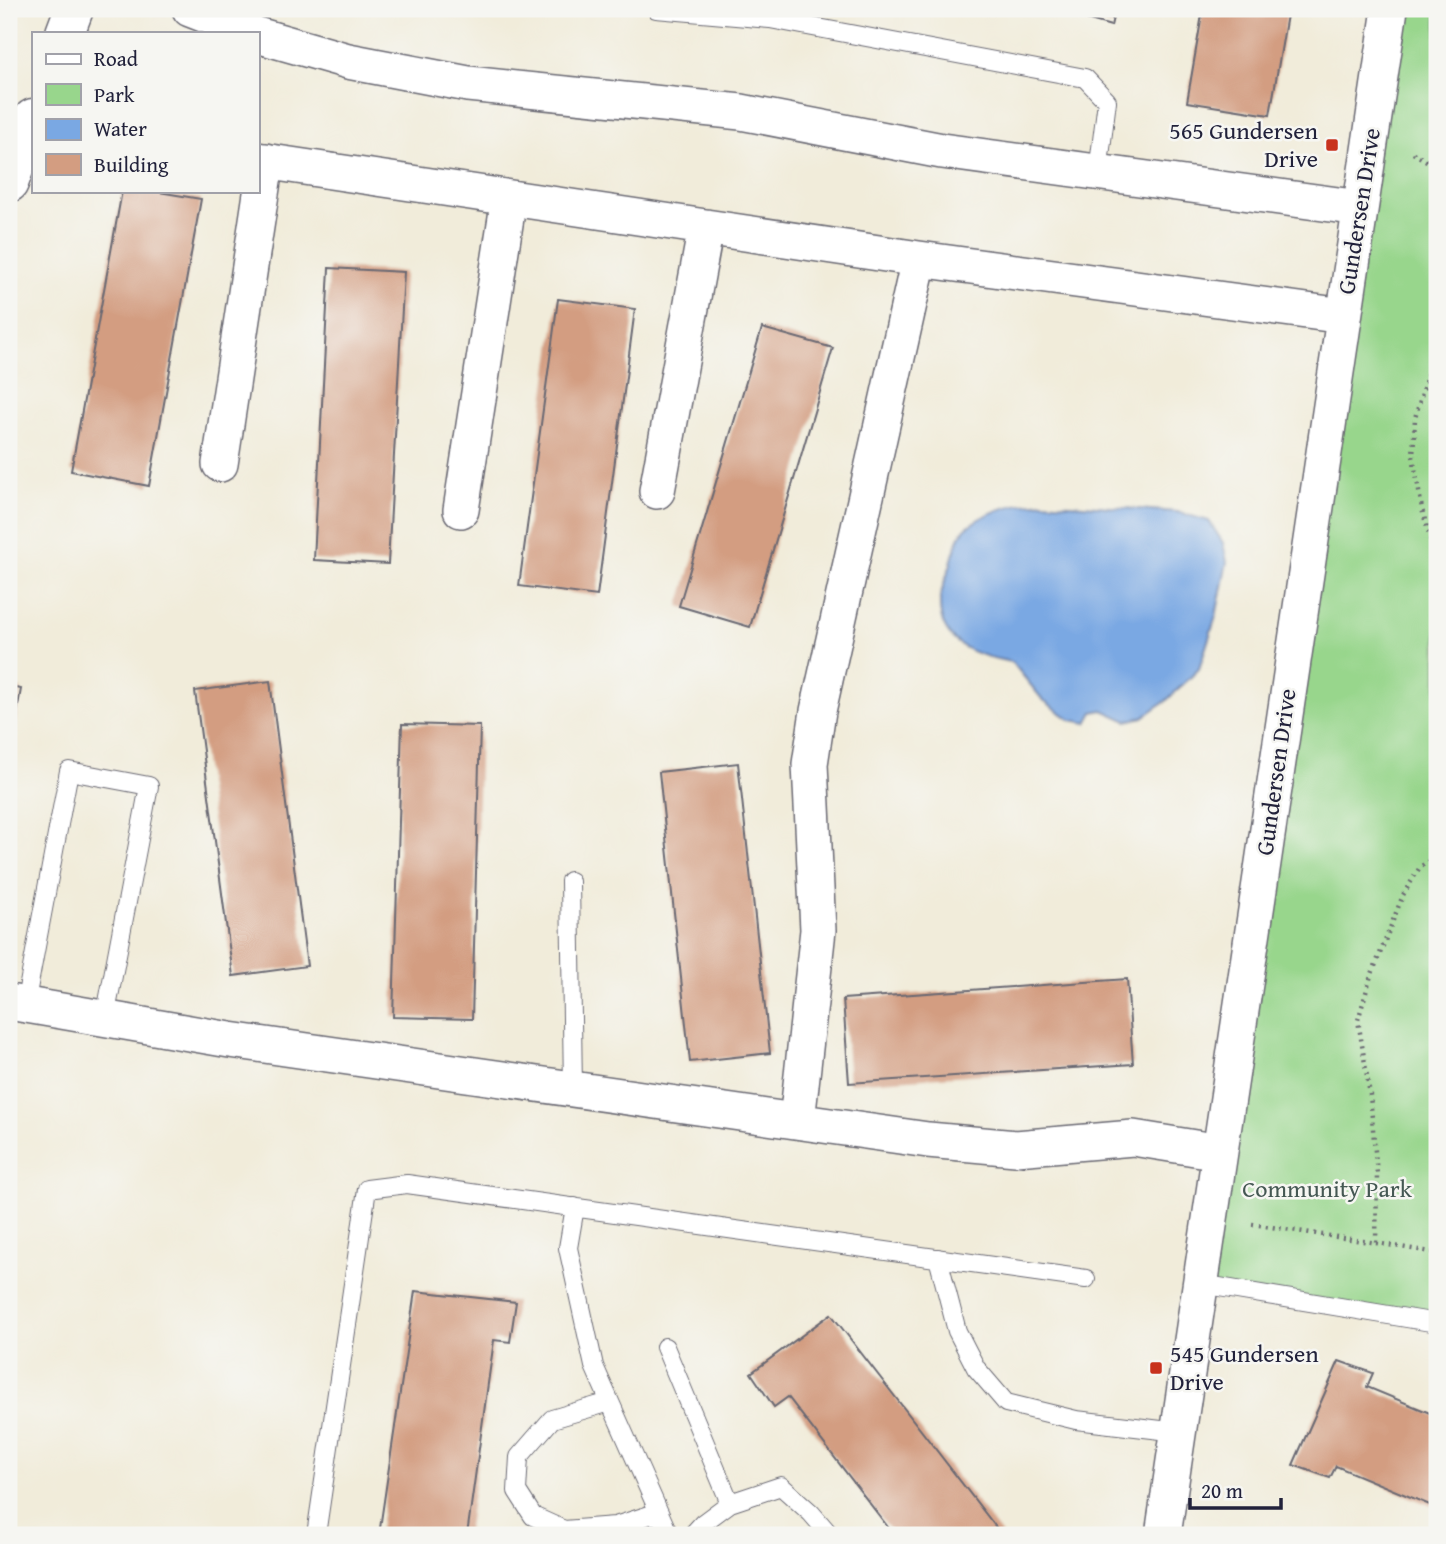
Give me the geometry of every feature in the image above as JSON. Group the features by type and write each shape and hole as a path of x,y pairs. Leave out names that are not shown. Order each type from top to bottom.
{"street":[{"path":"65,32 74,9"},
{"name":"Gundersen Drive","path":"1163,1535 1390,9"},
{"path":"201,11 250,32"},
{"path":"259,36 348,61 468,84 741,112 942,151 1360,208"},
{"path":"11,167 32,120"},
{"path":"259,183 262,161 919,259 1344,316"},
{"path":"220,464 258,192"},
{"path":"461,510 509,198"},
{"path":"657,491 706,227"},
{"path":"797,1121 818,930 810,764 818,711 919,259"},
{"path":"17,1003 230,1040 928,1140 1016,1148 1133,1138 1220,1152"}],"lane":[{"path":"656,9 770,19 1085,78 1107,101 1098,172"},
{"path":"17,1003 69,771 149,786 105,1018"},
{"path":"570,881 573,1089"},
{"path":"316,1535 367,1189 407,1184 1086,1279"},
{"path":"575,1207 568,1248 594,1366 668,1535"},
{"path":"938,1258 957,1331 976,1368 1006,1403 1076,1420 1178,1432"},
{"path":"1201,1284 1437,1322"},
{"path":"665,1347 730,1503"},
{"path":"610,1402 552,1419 519,1457 517,1491 533,1516 564,1530 615,1526 659,1513"},
{"path":"692,1535 730,1503 781,1486 811,1513 830,1535"}],"path":[{"path":"1413,153 1437,167"},
{"path":"1437,340 1415,418 1413,456 1422,509 1437,563"},
{"path":"1376,1243 1377,1174 1370,1095 1359,1020 1370,979 1403,895 1420,867 1437,855"},
{"path":"1252,1224 1437,1253"}],"green space":[{"name":"Community Park","path":"1398,9 1437,9 1437,1319 1201,1284"}],"water":[{"path":"1043,502 1177,512 1209,521 1223,543 1227,562 1216,616 1199,669 1167,700 1143,717 1127,721 1103,710 1093,712 1087,723 1071,720 1042,699 1012,662 986,656 962,646 946,629 941,617 941,594 956,546 964,530 1003,508"}],"building":[{"path":"1051,9 1115,9 1111,26"},
{"path":"1203,9 1288,9 1270,115 1187,102"},
{"path":"122,192 159,192 201,199 149,486 71,471"},
{"path":"329,268 404,272 388,564 314,560"},
{"path":"558,299 635,309 597,596 519,586"},
{"path":"762,328 833,348 750,627 679,606"},
{"path":"270,681 307,966 233,976 195,691"},
{"path":"9,687 21,689 10,751 9,751"},
{"path":"402,724 480,726 472,1019 393,1017"},
{"path":"738,763 770,1053 690,1062 659,772"},
{"path":"1127,979 1133,1064 849,1083 843,999"},
{"path":"415,1291 516,1302 510,1342 494,1340 467,1535 379,1535"},
{"path":"831,1314 1002,1535 894,1535 788,1397 774,1407 751,1373"},
{"path":"1339,1361 1373,1373 1367,1387 1437,1416 1437,1508 1336,1466 1330,1478 1293,1465"}],"place":[{"name":"565 Gundersen Drive","path":"1332,145"},
{"name":"545 Gundersen Drive","path":"1156,1368"}]}
